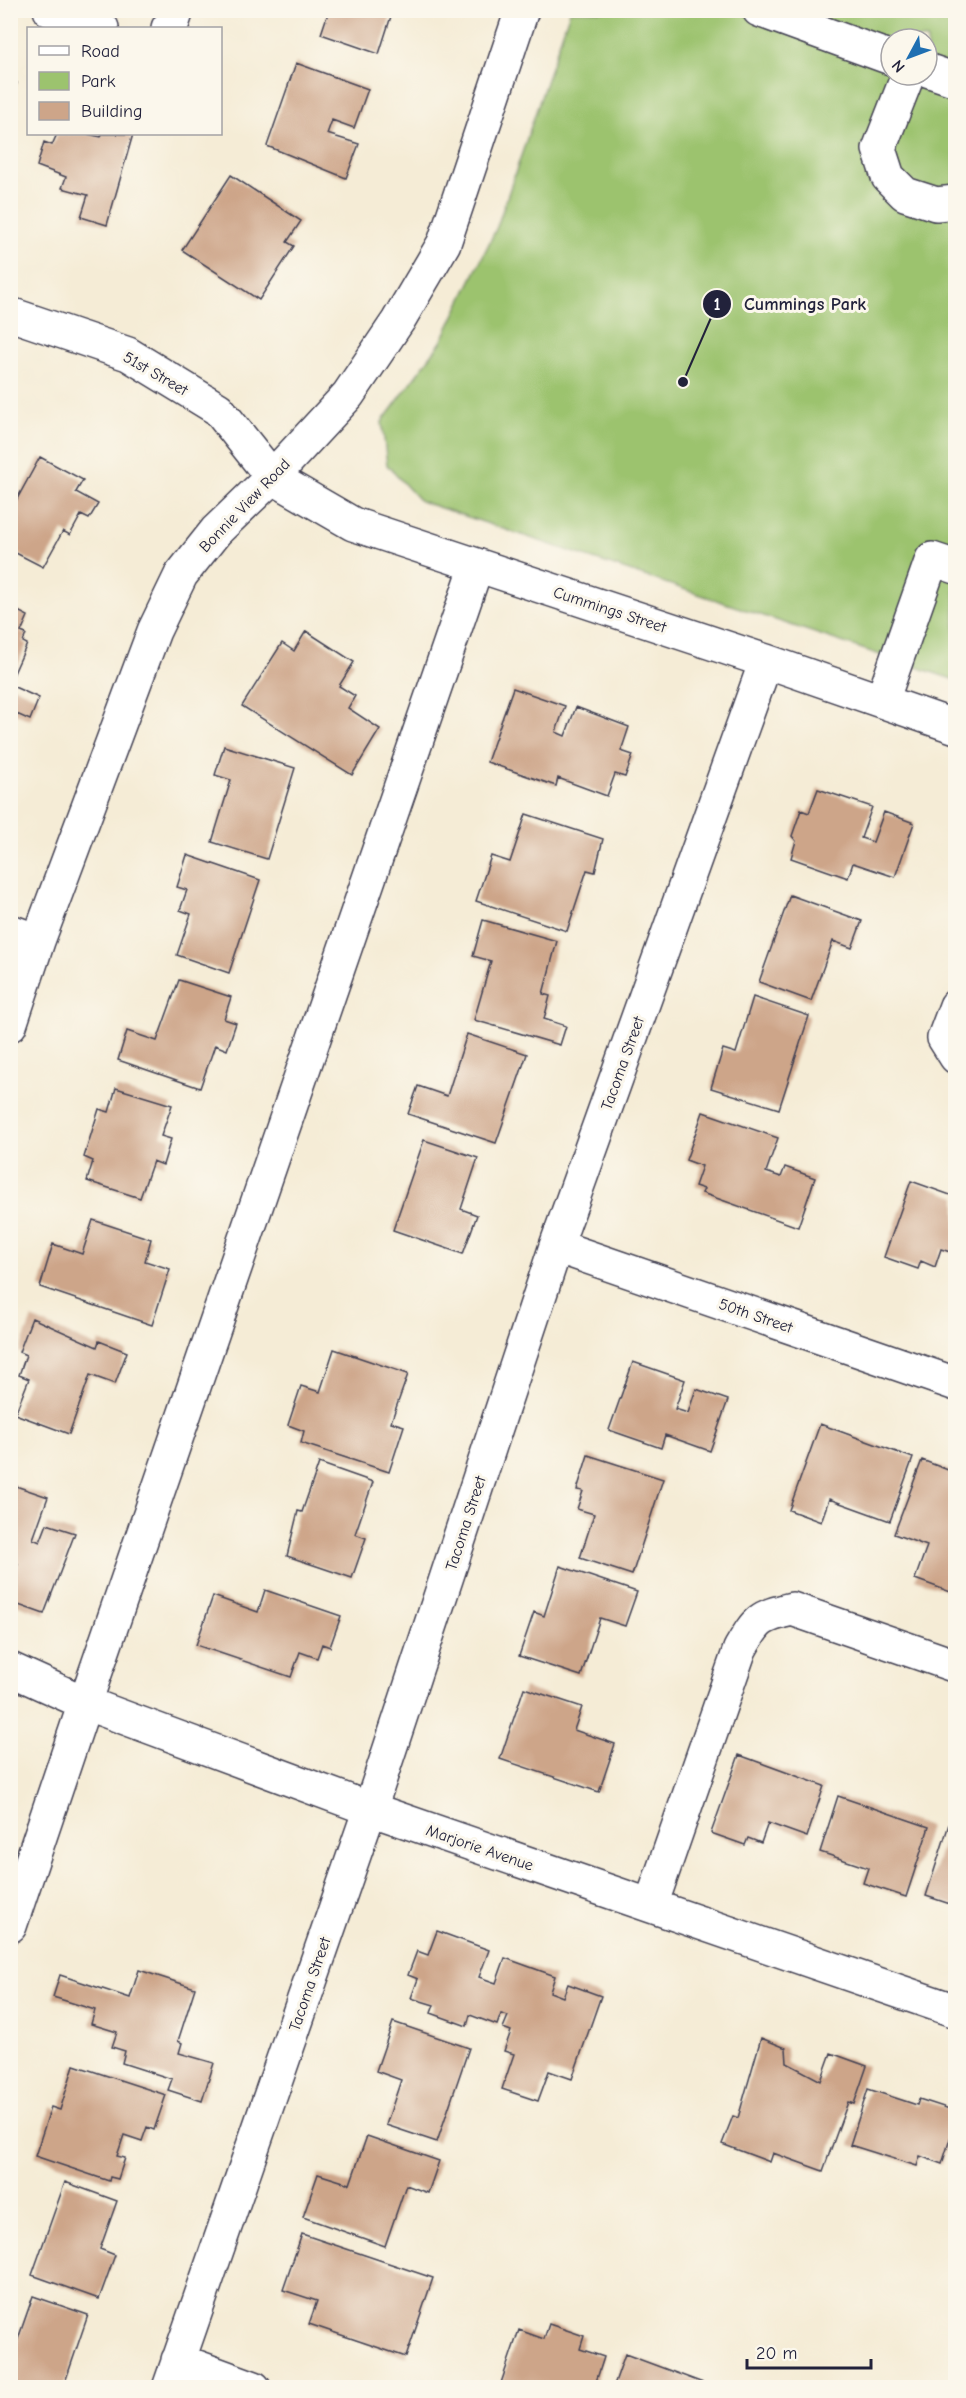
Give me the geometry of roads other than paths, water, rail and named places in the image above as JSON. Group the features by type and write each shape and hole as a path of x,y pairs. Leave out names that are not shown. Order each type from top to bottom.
{"street":[{"path":"50,10 99,27"},
{"path":"171,27 177,10"},
{"name":"Bonnie View Road","path":"10,1025 24,936 154,631 181,575 216,531 272,477 348,395 398,321 444,243 522,10"},
{"path":"759,10 879,54"},
{"path":"939,74 956,80"},
{"path":"903,87 879,149 888,177 904,194 936,204 956,202"},
{"name":"51st Street","path":"10,314 128,354 218,410 272,477"},
{"name":"Cummings Street","path":"272,477 354,524 766,661 956,727"},
{"path":"882,701 932,559 956,567"},
{"path":"10,1926 477,565"},
{"name":"Tacoma Street","path":"174,2374 370,1809 556,1246 766,661"},
{"path":"956,1006 944,1038 956,1057"},
{"name":"50th Street","path":"556,1246 956,1384"},
{"path":"651,1905 740,1649 755,1623 772,1613 792,1609 956,1666"},
{"name":"Marjorie Avenue","path":"10,1669 85,1703 370,1809 956,2012"},
{"path":"174,2374 254,2388"}],"place":[{"name":"Cummings Park","path":"683,382"}]}
